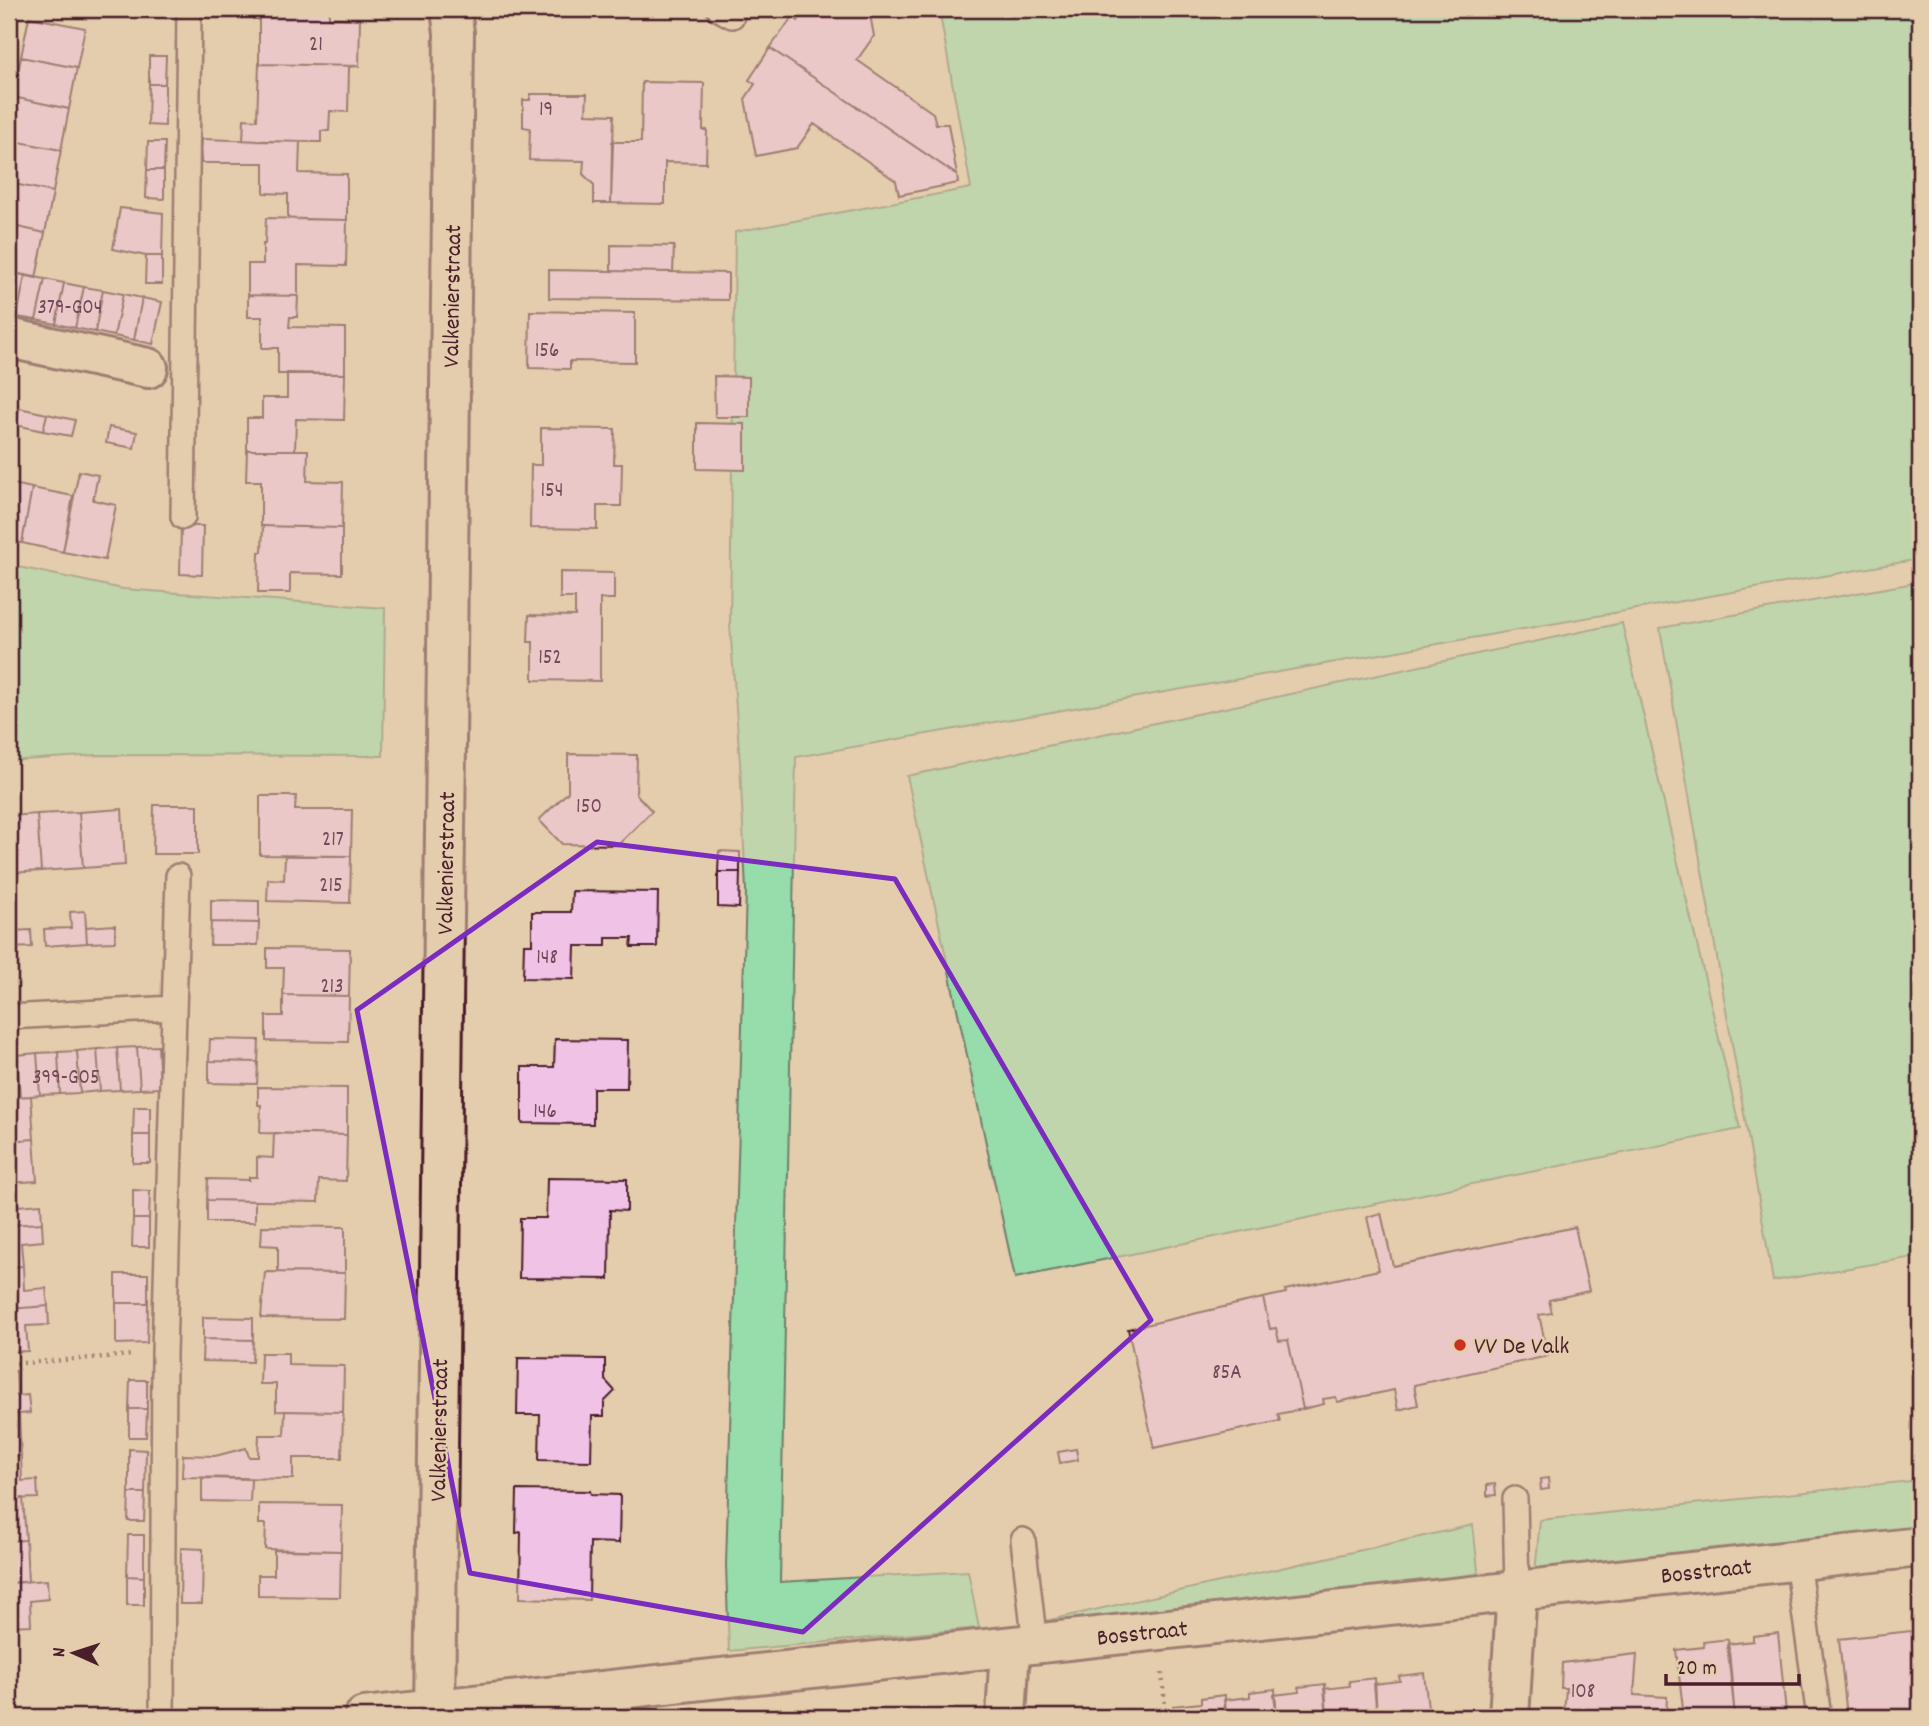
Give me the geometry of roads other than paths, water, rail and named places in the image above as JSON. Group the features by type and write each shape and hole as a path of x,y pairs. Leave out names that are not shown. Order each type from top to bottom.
{"street":[{"name":"Valkenierstraat","path":"435,1713 454,47 451,9"},
{"path":"9,338 148,368"},
{"name":"Bosstraat","path":"364,1717 435,1713 1517,1590 1920,1548"},
{"path":"1509,1717 1517,1590"},
{"path":"1006,1717 1023,1646"}],"lane":[{"path":"183,517 189,9"},
{"path":"162,1717 164,1353 178,876"},
{"path":"9,1017 173,1008"},
{"path":"1515,1499 1517,1590"},
{"path":"1023,1540 1023,1646"},
{"path":"1797,1561 1819,1717"}],"place":[{"name":"VV De Valk","path":"1460,1345"}]}
